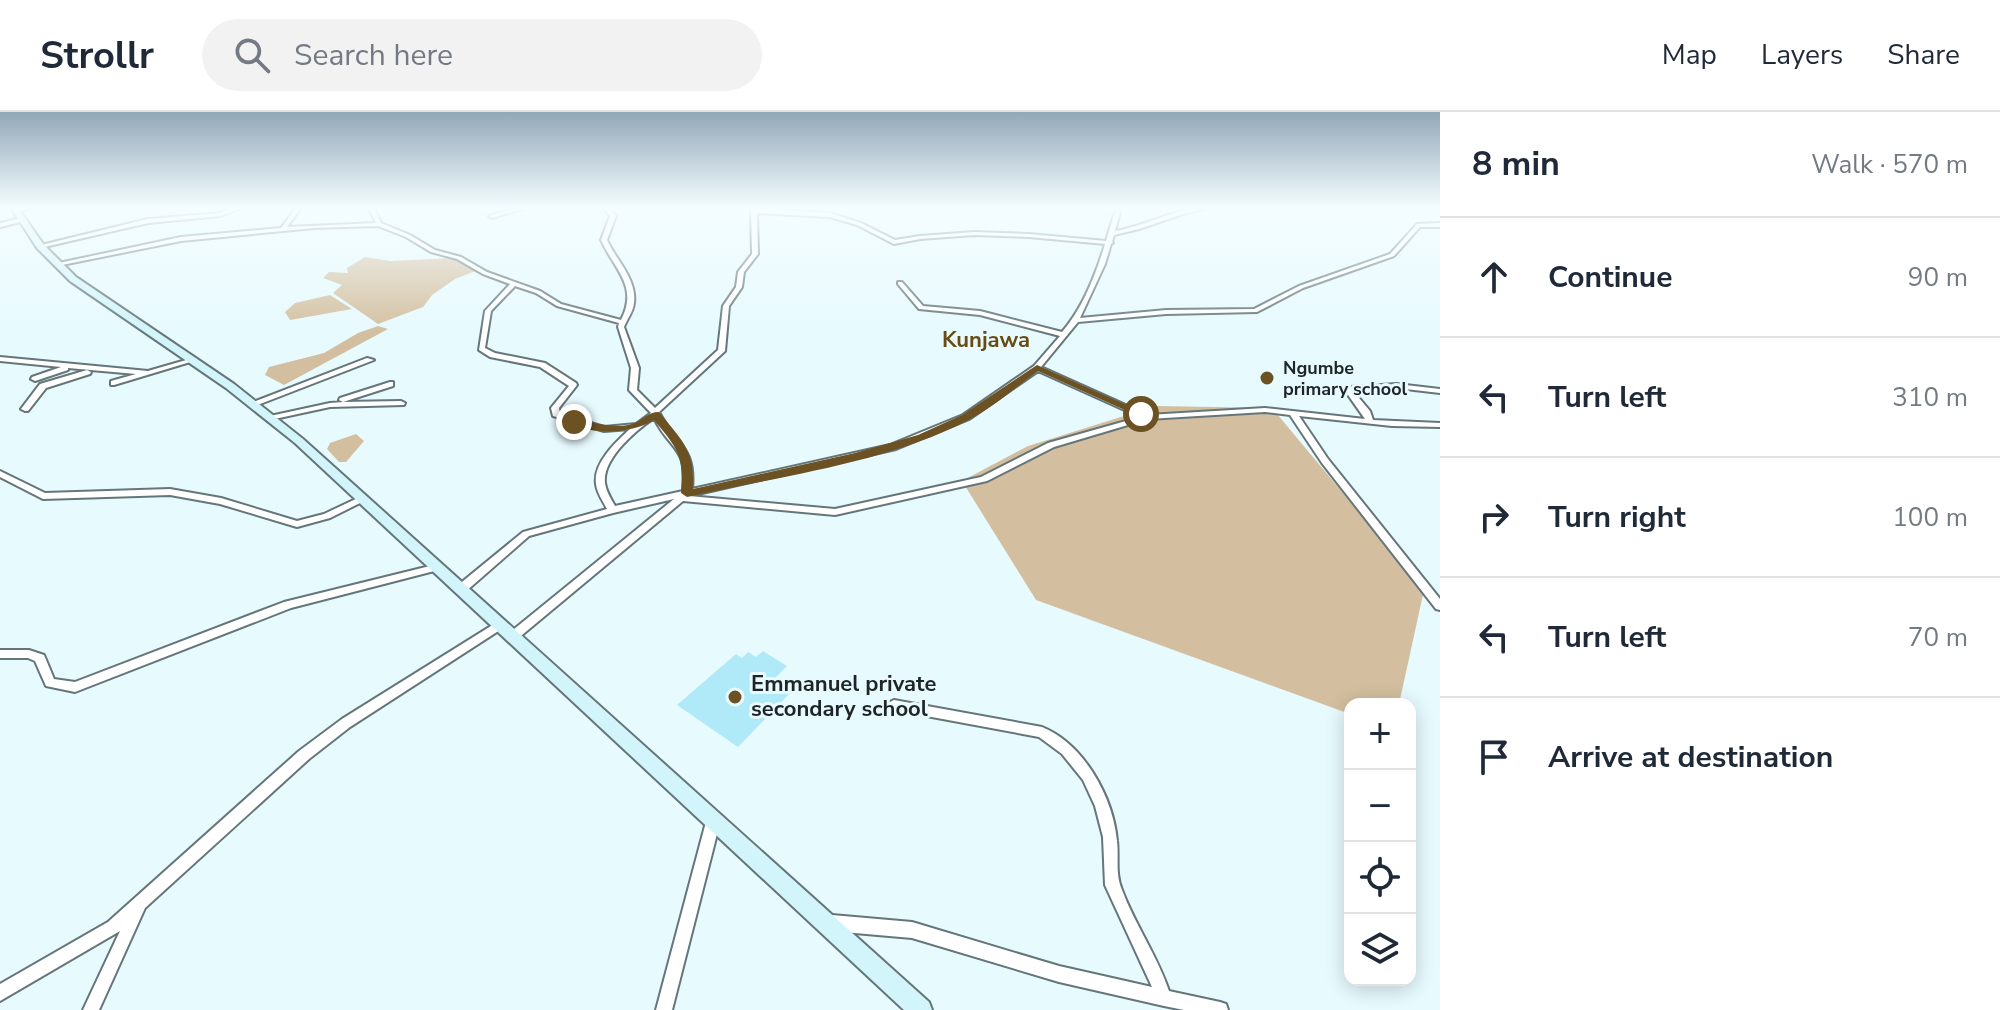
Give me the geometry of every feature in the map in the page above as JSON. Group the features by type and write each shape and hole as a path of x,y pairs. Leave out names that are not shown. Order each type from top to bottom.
{"main road":[{"path":"44,250 103,301 193,360 270,418 438,567 921,1010"}],"street":[{"path":"57,264 123,250"},
{"path":"431,250 459,258 567,308 622,322"},
{"path":"609,250 622,264 632,298 622,322 624,344 635,368 634,394 655,413 685,451 689,463 685,496"},
{"path":"612,510 600,486 600,474 637,426 721,351 726,306 739,287 741,272 755,250"},
{"path":"461,589 522,536 612,510 857,456 922,437 966,417 1037,368 1065,335 1076,320 1107,250"},
{"path":"1076,320 1176,311 1255,311 1301,287 1392,255 1397,250"},
{"path":"900,283 921,308 980,313 1065,335"},
{"path":"514,284 488,311 481,349 493,355 542,365 573,385 555,408 556,414 562,417 604,429 637,426"},
{"path":"0,359 147,373"},
{"path":"114,383 193,360"},
{"path":"252,404 370,360"},
{"path":"35,379 67,367"},
{"path":"1037,368 1147,417"},
{"path":"25,409 43,386 93,370"},
{"path":"270,418 330,405 390,384"},
{"path":"1370,422 1369,414 1352,397 1350,392 1353,389 1397,386 1440,391"},
{"path":"330,405 401,403"},
{"path":"512,637 607,556 685,496 835,512 984,479 1051,445 1147,417 1227,410 1292,412 1370,422 1440,425"},
{"path":"1292,412 1325,461 1440,606"},
{"path":"1414,425 1440,435"},
{"path":"0,474 43,496 170,492 233,504 297,524 317,520 363,499"},
{"path":"0,654 29,654 40,658 50,683 75,687 277,609 438,567"},
{"path":"0,993 88,944 139,908 213,833 304,755 346,723 499,625"},
{"path":"894,705 1042,732 1064,747 1084,772 1101,804 1111,841 1110,876 1149,953 1164,998"},
{"path":"664,1010 713,822"},
{"path":"91,1010 139,908"},
{"path":"826,923 912,930 1059,974 1220,1010"}],"shaded area":[{"path":"365,257 390,261 455,258 478,270 455,279 432,295 423,307 378,324 333,293 342,285 323,278 329,272 348,273 347,268"},
{"path":"330,295 352,309 290,320 285,312 295,303"},
{"path":"378,326 388,329 284,385 265,375 269,367 324,353 358,333"},
{"path":"1156,406 1272,408 1424,590 1400,698 1344,698 1344,712 1036,600 962,481 1028,446"},
{"path":"356,434 364,441 346,462 339,462 327,449 330,443"}],"building":[{"name":"Emmanuel private secondary school","path":"763,651 787,666 774,679 793,690 738,747 677,705 736,654 742,658 748,652 756,657"}],"place":[{"name":"Ngumbe primary school","path":"1267,378"},
{"name":"Emmanuel private secondary school","path":"735,697"}],"district":[{"name":"Kunjawa","path":"986,340"}],"route":[{"path":"574,422 596,428 618,429 637,426 655,414 685,451 689,463 687,493 857,456 922,437 966,417 1037,368 1141,414"}]}
